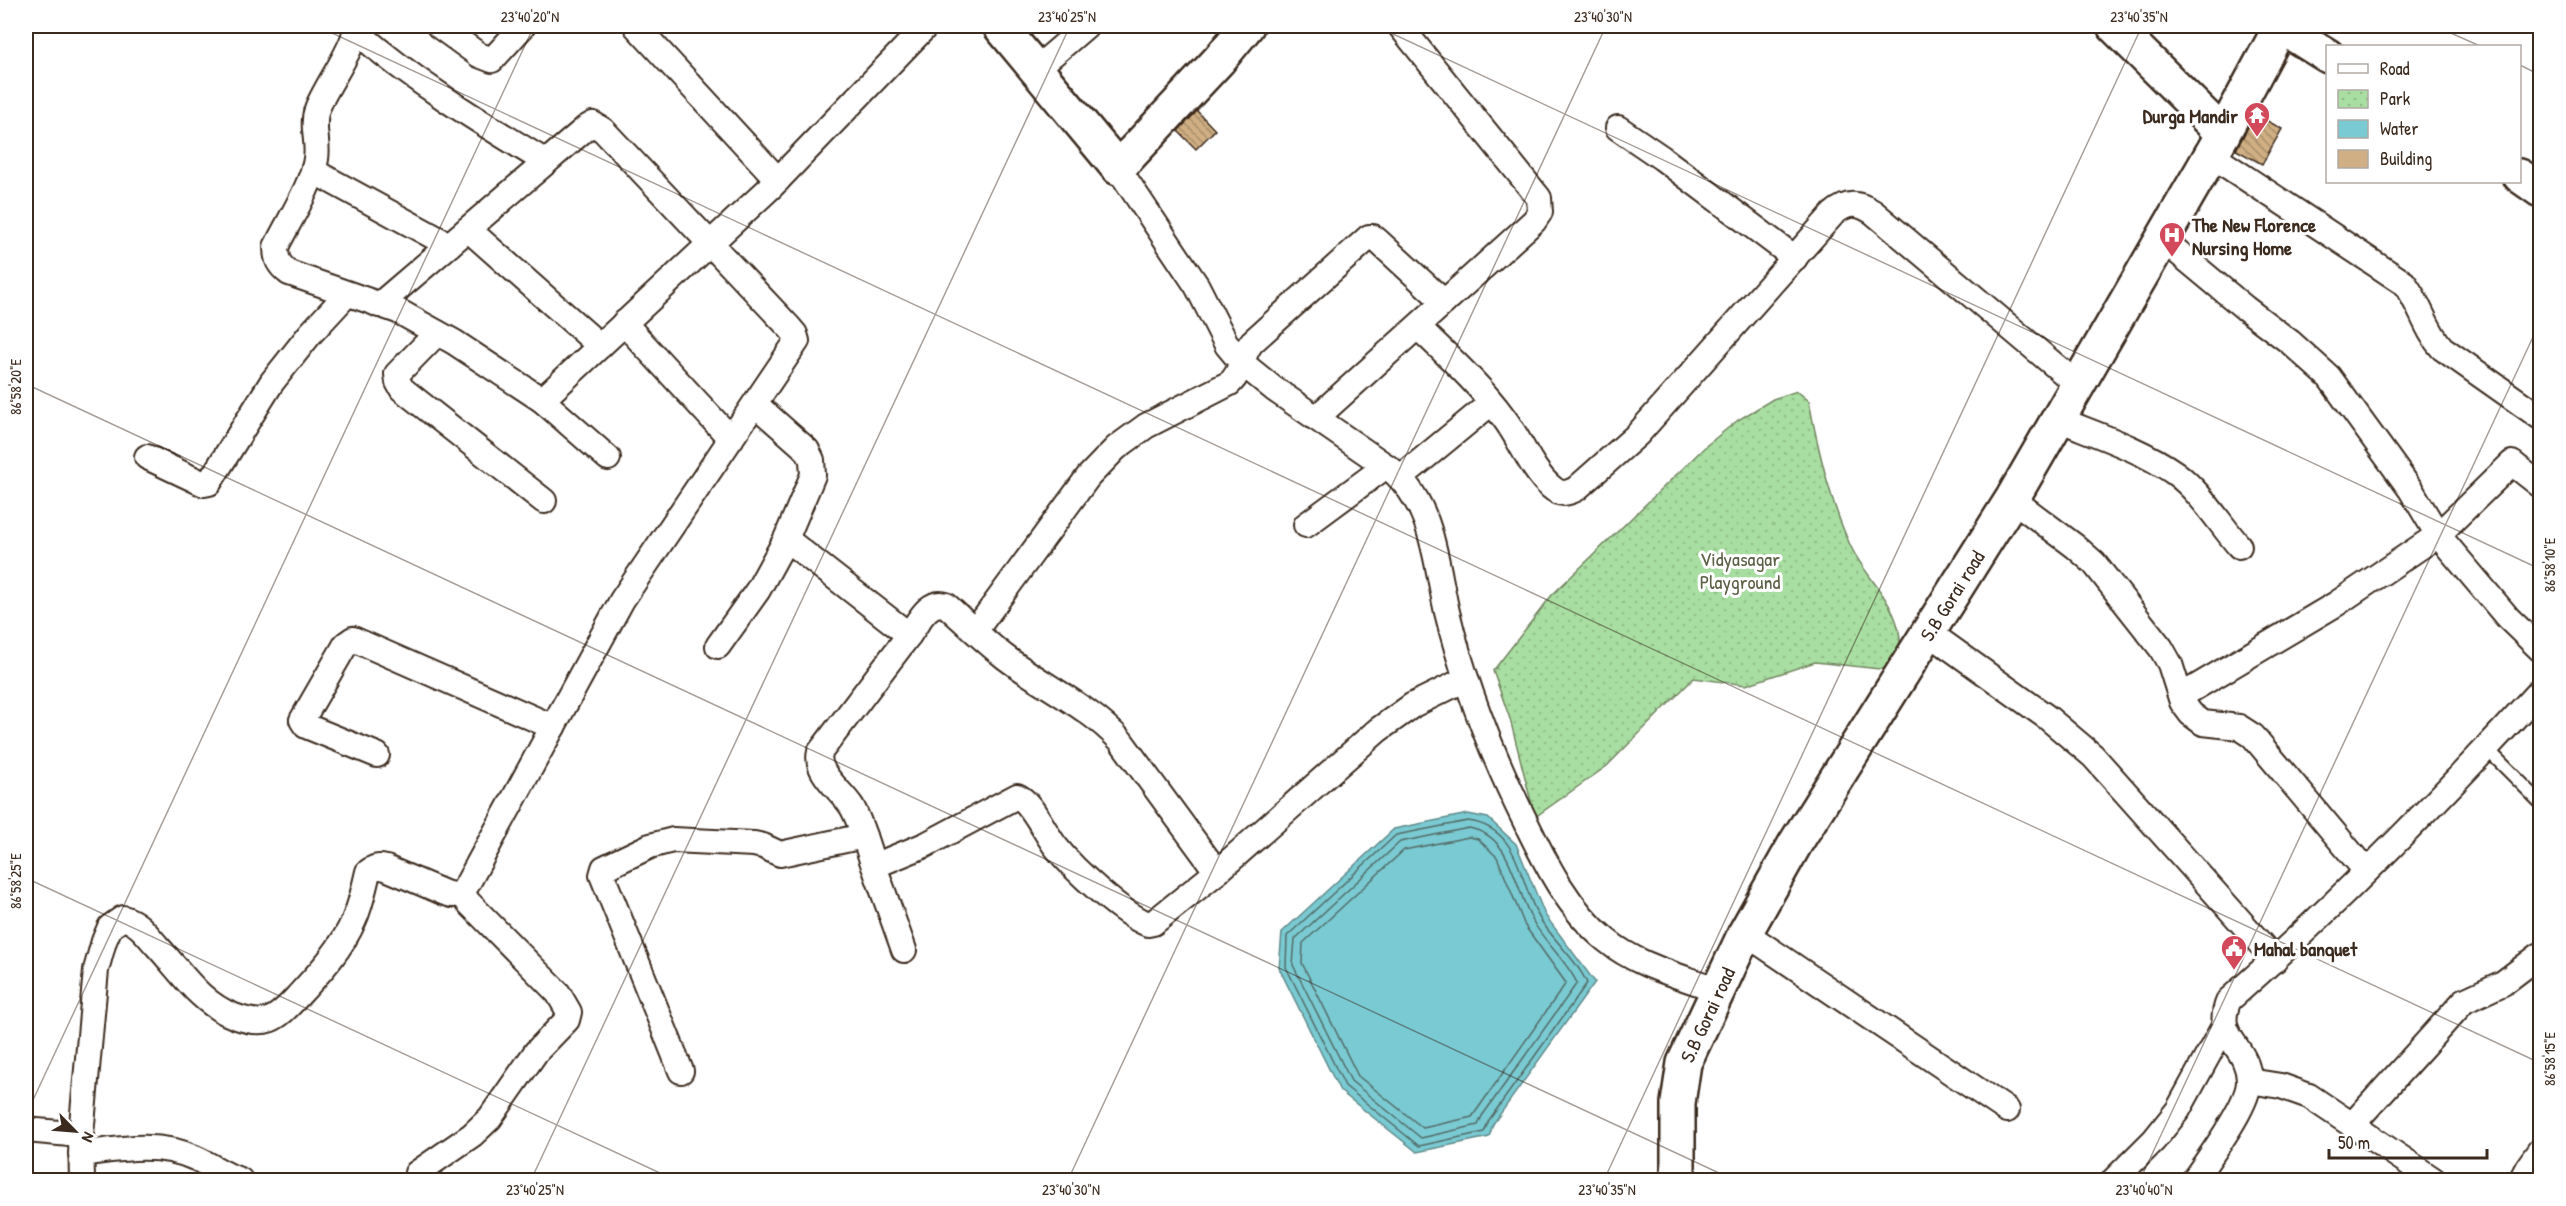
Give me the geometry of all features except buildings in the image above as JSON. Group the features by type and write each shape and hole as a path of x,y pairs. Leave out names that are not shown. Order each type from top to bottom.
{"street":[{"path":"439,26 479,55 492,60 523,26"},
{"path":"636,26 777,180"},
{"path":"542,400 777,180 926,26"},
{"path":"1000,26 1118,168 1197,286 1227,345 1242,363 1274,389 1393,472 1421,506 1466,679 1496,758 1550,871 1585,921 1607,942 1637,960 1718,990"},
{"path":"1036,69 1086,26"},
{"path":"1118,168 1219,60 1247,26"},
{"path":"1316,418 1534,221 1540,212 1539,198 1400,26"},
{"path":"2114,26 2217,145 2404,283 2414,296 2432,335 2442,348 2541,417"},
{"path":"2281,26 2326,55"},
{"name":"S.B Gorai road","path":"1678,1180 1678,1103 1684,1063 1744,933 1795,844 2012,499 2217,145 2281,26"},
{"path":"546,162 468,115 385,56 356,28 317,108 313,126 317,157 313,171 276,247 276,258 280,266 290,273 398,311 437,333 542,400 608,458"},
{"path":"379,305 593,124 598,125 795,334 797,341 622,600 463,894"},
{"path":"1618,128 1662,158 1795,258"},
{"path":"313,171 450,245"},
{"path":"1418,327 1491,403 1520,440 1543,479 1558,492 1566,494 1576,489 1646,426 1842,206 1853,203 1863,206 2078,385"},
{"path":"468,229 600,346"},
{"path":"975,631 1088,477 1116,448 1146,426 1230,383 1240,371 1243,354 1252,342 1369,237 1374,237 1444,302"},
{"path":"2162,240 2290,342 2329,377 2411,490 2438,535 2508,618 2541,649"},
{"path":"147,457 204,484 209,483 236,436 272,382 309,334 346,294"},
{"path":"624,323 731,440"},
{"path":"437,333 397,374 402,389 544,501"},
{"path":"1306,525 1393,472 1491,403"},
{"path":"718,646 758,590 786,539 813,475 812,460 798,441 755,404"},
{"path":"2058,419 2153,459 2176,474 2189,485 2239,546"},
{"path":"2181,696 2336,604 2438,535 2512,463 2541,485"},
{"path":"2012,499 2094,563 2161,648 2191,714 2204,723 2239,727 2253,736 2366,871"},
{"path":"786,539 909,635"},
{"path":"904,950 853,809 822,769 818,758 820,752 928,609 939,603 946,605 1006,658 1105,724 1121,741 1217,872"},
{"path":"1928,632 2048,718 2093,756 2275,960"},
{"path":"376,755 306,726 302,720 346,644 353,639 553,727"},
{"path":"874,866 925,844 1017,796 1026,802 1055,846 1079,873 1149,924 1153,923 1217,872 1378,730 1413,705 1466,679"},
{"path":"2198,1179 2242,1105 2249,1081 2245,1060 2224,1026 2223,1014 2229,1000 2275,960 2366,871 2541,690"},
{"path":"681,1071 602,875 604,868 650,846 673,840 754,844 780,854 864,836"},
{"path":"82,1180 81,1145 96,970 104,941 116,922 123,918 139,925 213,1007 258,1023 273,1020 284,1010 321,971 341,945 355,918 368,872 373,868 380,866 386,868 445,893 463,894"},
{"path":"417,1173 472,1135 490,1118 536,1052 567,1020 569,1012 558,993 468,902 463,894"},
{"path":"1744,933 2007,1110"},
{"path":"2352,1125 2464,1001 2503,983 2541,955"},
{"path":"2114,1180 2178,1110 2224,1026"},
{"path":"2249,1081 2281,1086 2309,1096 2434,1180"},
{"path":"26,1130 81,1145 167,1149 195,1158 221,1174 240,1180"},
{"path":"2521,1180 2541,1150"}],"lane":[{"path":"2487,748 2541,802"}],"green space":[{"name":"Vidyasagar Playground","path":"1797,391 1809,401 1826,475 1851,547 1895,616 1900,645 1889,670 1815,662 1746,685 1694,678 1607,766 1535,817 1510,719 1493,671 1552,595 1707,445 1738,420 1773,399"}],"water":[{"path":"1468,814 1488,818 1516,844 1545,915 1595,982 1493,1124 1489,1137 1417,1152 1340,1091 1279,968 1282,932 1394,829"}],"place":[{"name":"Durga Mandir","path":"2257,138"},
{"name":"The New Florence Nursing Home","path":"2172,258"},
{"name":"Mahal banquet","path":"2234,971"}]}
